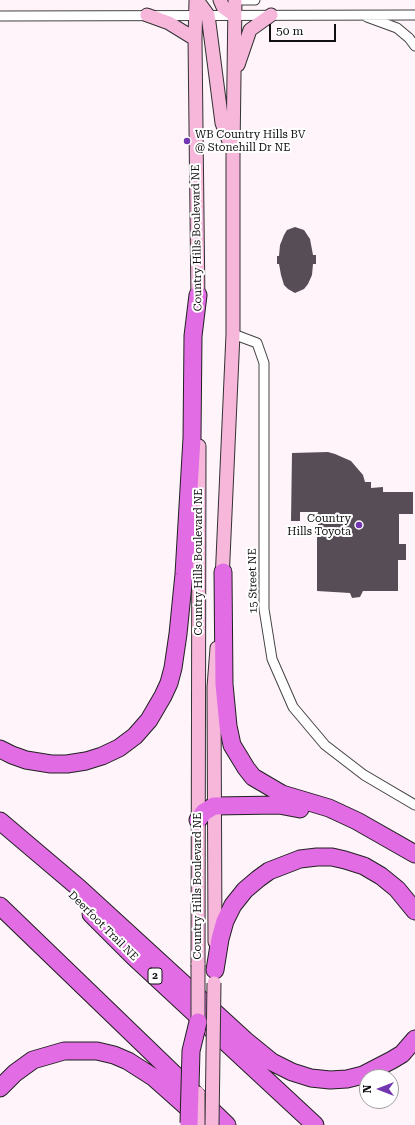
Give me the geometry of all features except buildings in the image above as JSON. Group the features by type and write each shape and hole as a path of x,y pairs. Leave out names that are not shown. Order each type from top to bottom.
{"highway":[{"path":"0,749 26,760 50,764 67,764 86,761 102,756 119,748 135,736 149,720 169,683 173,668 178,634 184,574 192,438 193,336 198,295"},
{"path":"223,572 224,684 228,726 232,745 246,768 253,776 282,794 329,808 357,821 415,854"},
{"path":"198,820 204,812 214,806 279,805 311,811 343,822 415,864"},
{"path":"0,821 79,888 245,1040 272,1062 292,1072 311,1078 330,1080 347,1079 363,1075 392,1060 402,1054 415,1039"},
{"name":"Deerfoot Trail NE","path":"0,821 134,956 315,1125"},
{"path":"215,977 220,939 225,922 233,905 245,890 269,871 300,859 332,857 364,866 381,876 397,889 415,911"},
{"path":"0,906 227,1125"},
{"path":"192,1124 191,1051 198,1022"},
{"path":"0,1088 15,1072 33,1060 64,1050 97,1050 128,1061 152,1077 206,1125"}],"main road":[{"path":"196,0 202,15 222,123 233,152"},
{"path":"220,0 223,7 234,15"},
{"name":"Country Hills Boulevard NE","path":"212,1125 215,977 214,687 223,572 233,334 233,80 235,0"},
{"path":"148,15 169,23 195,39"},
{"name":"Country Hills Boulevard NE","path":"198,1022 200,528 195,39 202,15"},
{"path":"233,80 250,30 271,15"}],"street":[{"path":"239,0 255,0"},
{"path":"360,15 397,28 409,38 415,46"},
{"path":"0,16 415,15"},
{"name":"15 Street NE","path":"233,334 257,343 264,363 264,609 272,659 293,706 325,745 364,775 415,805"}],"place":[{"name":"WB Country Hills BV @ Stonehill Dr NE","path":"187,141"},
{"name":"Country Hills Toyota","path":"359,525"}]}
